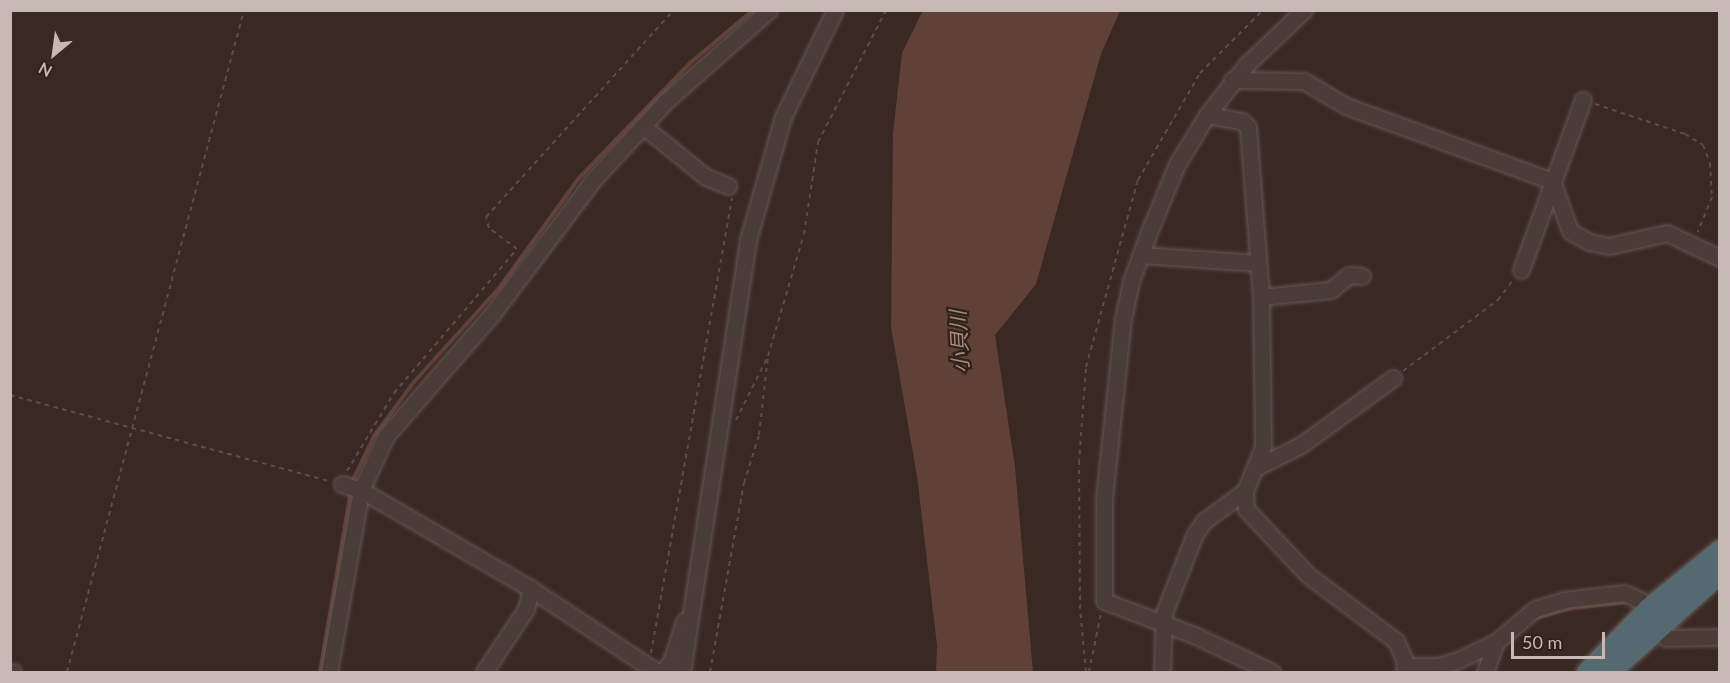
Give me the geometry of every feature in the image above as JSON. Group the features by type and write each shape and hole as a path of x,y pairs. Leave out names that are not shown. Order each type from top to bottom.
{"highway":[{"path":"1587,672 1652,617 1719,550"},
{"path":"1609,672 1652,617 1719,572"}],"street":[{"path":"329,672 350,487 408,406 494,313 573,204 643,126 713,57 769,10"},
{"path":"682,672 699,574 748,240 783,117 835,10"},
{"path":"1272,672 1162,623 1104,601 1104,499 1114,378 1131,281 1177,164 1232,80 1304,10"},
{"path":"1232,80 1304,81 1346,106 1552,181"},
{"path":"1521,270 1583,100"},
{"path":"1162,672 1162,623 1199,528 1245,491 1257,467 1263,447 1260,297 1248,127 1242,121 1207,115"},
{"path":"643,126 706,177 728,186"},
{"path":"1552,181 1570,231 1589,242 1609,246 1655,233 1694,244 1719,258"},
{"path":"1141,255 1258,263"},
{"path":"1260,297 1330,290 1349,275 1362,276"},
{"path":"1257,467 1301,445 1393,378"},
{"path":"350,487 531,589 652,670 666,669 672,658 699,574"},
{"path":"1245,491 1246,509 1253,519 1308,575 1396,641 1405,669 1438,666 1496,642 1534,609 1564,600 1624,593 1636,597 1666,638 1719,637"},
{"path":"484,672 526,609 531,589"},
{"path":"1485,672 1496,642"}],"path":[{"path":"67,672 244,10"},
{"path":"10,395 350,487 356,452 394,393 517,249 489,228 486,217 674,10"},
{"path":"710,672 744,483 759,435 768,356 804,234 818,142 886,10"},
{"path":"1583,100 1684,134 1703,145 1710,163 1712,197 1694,244"},
{"path":"652,670 732,197 728,186"},
{"path":"1393,378 1497,300 1521,270"},
{"path":"735,422 768,356"},
{"path":"1089,672 1104,601"}],"water":[{"name":"小貝川","path":"923,10 1120,11 1101,54 1036,284 995,335 1015,467 1033,672 936,672 937,645 917,476 891,327 893,133 902,53"}],"waterway":[{"path":"352,482 374,436 414,382 499,288 579,178 690,63 753,10"},
{"path":"320,672 351,490"},
{"path":"1532,619 1572,608 1629,602"}]}
